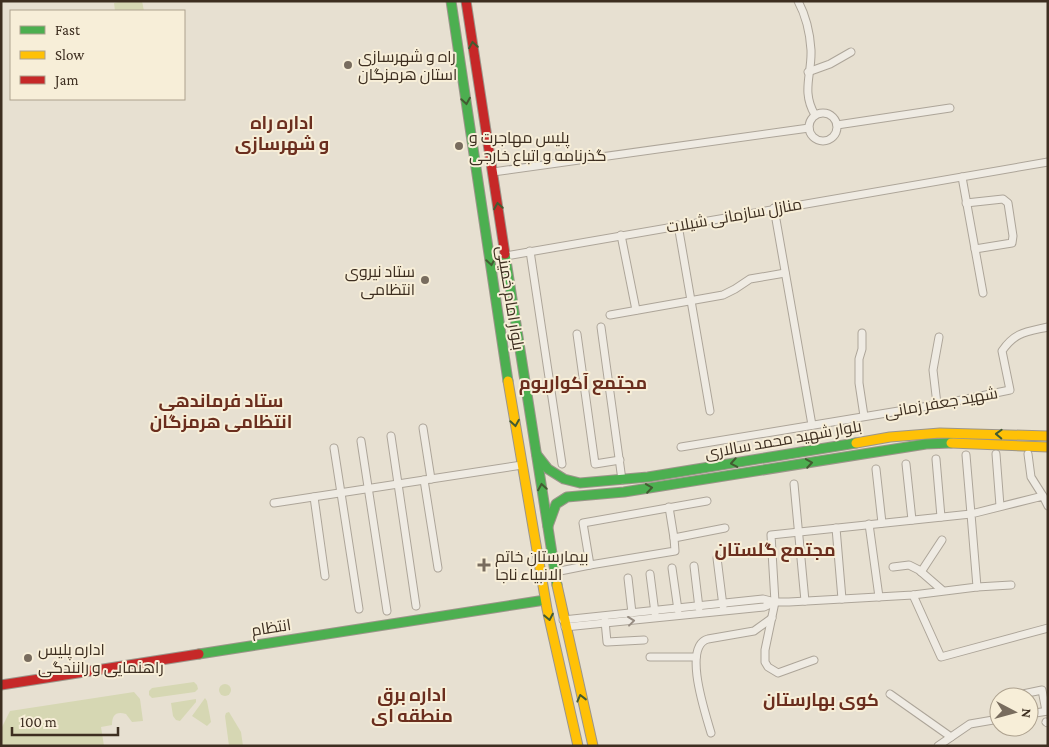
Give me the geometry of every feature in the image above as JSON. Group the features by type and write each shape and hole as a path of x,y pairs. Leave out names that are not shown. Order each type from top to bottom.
{"main road":[{"name":"بلوار امام خمینی","path":"451,1 522,465 545,600 578,746"},
{"name":"بلوار امام خمینی","path":"466,1 555,572 564,623 593,746"},
{"name":"بلوار شهید محمد سالاری","path":"536,453 548,470 564,479 580,483 622,480 890,436 968,433 1048,436"},
{"path":"548,526 556,504 566,497 624,492 926,444 962,443 1048,447"},
{"path":"622,480 624,492"},
{"name":"انتظام","path":"1,685 545,600"}],"street":[{"path":"798,1 808,25 811,52 807,90 809,106 815,115"},
{"path":"808,72 830,64 851,52"},
{"path":"836,125 950,108"},
{"path":"819,113 828,114 835,120 836,125 835,133 829,139 824,140 812,136 809,128 812,119 819,113"},
{"path":"493,172 809,128"},
{"name":"منازل سازمانی شیلات","path":"506,256 1048,162"},
{"path":"962,177 983,293"},
{"path":"966,203 1002,199 1008,203 1013,236 1012,243 975,250"},
{"path":"774,208 812,425"},
{"path":"678,225 710,411"},
{"path":"621,235 636,310"},
{"path":"530,251 562,464"},
{"path":"610,315 729,292 754,278 785,273"},
{"path":"601,327 622,480"},
{"name":"شهید جعفر زمانی","path":"680,447 1010,390 1002,351 1009,341 1022,333 1048,327"},
{"path":"862,333 859,383 864,416"},
{"path":"576,334 595,464 620,460"},
{"path":"937,404 933,370 939,337"},
{"path":"423,428 438,568"},
{"path":"391,436 416,606"},
{"path":"361,441 387,611"},
{"path":"334,448 359,609"},
{"path":"996,454 1000,506"},
{"path":"1028,454 1031,477 1048,506"},
{"path":"966,455 977,587"},
{"path":"936,459 941,517"},
{"path":"906,464 912,520"},
{"path":"274,503 522,465"},
{"path":"876,469 882,523"},
{"path":"794,484 805,601"},
{"path":"814,660 778,673 768,667 765,662 765,650 775,602 771,535 972,514 1043,496"},
{"path":"314,497 325,576"},
{"path":"590,564 583,523 707,501"},
{"path":"555,572 590,564 675,551 669,508"},
{"path":"870,524 879,597"},
{"path":"674,538 725,528"},
{"path":"836,528 842,599"},
{"path":"921,572 942,540"},
{"path":"717,558 724,611"},
{"path":"893,567 909,565 921,572 942,590"},
{"path":"694,566 699,610"},
{"path":"672,568 679,616"},
{"path":"650,574 655,614"},
{"path":"628,578 632,613"},
{"path":"564,623 632,613 679,616 723,603 763,598 775,602 879,597 1011,584"},
{"path":"913,595 941,658 1048,628"},
{"path":"564,623 606,624 678,608 724,611 764,607 775,602"},
{"path":"605,616 608,642 644,640"},
{"path":"711,733 700,693 696,656 698,647 704,640 754,631 772,618"},
{"path":"650,657 696,656"},
{"path":"1039,691 1042,690 1047,711"},
{"path":"890,694 951,737"},
{"path":"938,746 970,724 989,721"}],"green space":[{"path":"142,1 144,10 115,10 114,3"},
{"path":"194,682 198,689 195,692 152,698 149,695 149,691 152,688"},
{"path":"223,684 227,684 231,690 227,696 223,696 219,692 219,688"},
{"path":"134,692 140,699 143,721 132,722 126,714 120,713 115,715 112,725 101,727 104,746 2,746 2,727 10,711"},
{"path":"205,698 211,722 207,726 192,716"},
{"path":"196,699 196,702 180,721 176,720 173,716 171,703"},
{"path":"229,712 241,732 243,746 229,746 225,716"}],"traffic: fast":[{"path":"451,1 508,381"},
{"path":"505,254 557,585"},
{"path":"537,455 548,469 564,479 580,483 648,477 856,443"},
{"path":"548,526 556,504 567,497 624,492 926,444 951,443"},
{"path":"199,654 545,600"}],"traffic: slow":[{"path":"508,381 547,609 578,746"},
{"path":"856,443 890,437 940,433 1048,436"},
{"path":"951,443 1048,447"},
{"path":"557,585 593,746"}],"traffic: jam":[{"path":"466,1 505,254"},
{"path":"1,685 199,654"}],"place":[{"name":"راه و شهرسازی استان هرمزگان","path":"348,65"},
{"name":"پلیس مهاجرت و گذرنامه و اتباع خارجى","path":"459,146"},
{"name":"ستاد نیروی انتظامی","path":"425,280"},
{"name":"بیمارستان خاتم الانبیاء ناجا","path":"484,565"},
{"name":"اداره پلیس راهنمایی و رانندگی","path":"28,658"}],"district":[{"name":"اداره راه و شهرسازی","path":"282,133"},
{"name":"مجتمع آکواریوم","path":"583,383"},
{"name":"ستاد فرماندهی انتظامی هرمزگان","path":"221,411"},
{"name":"مجتمع گلستان","path":"775,550"},
{"name":"کوی بهارستان","path":"821,700"},
{"name":"اداره برق منطقه ای","path":"412,705"}]}
